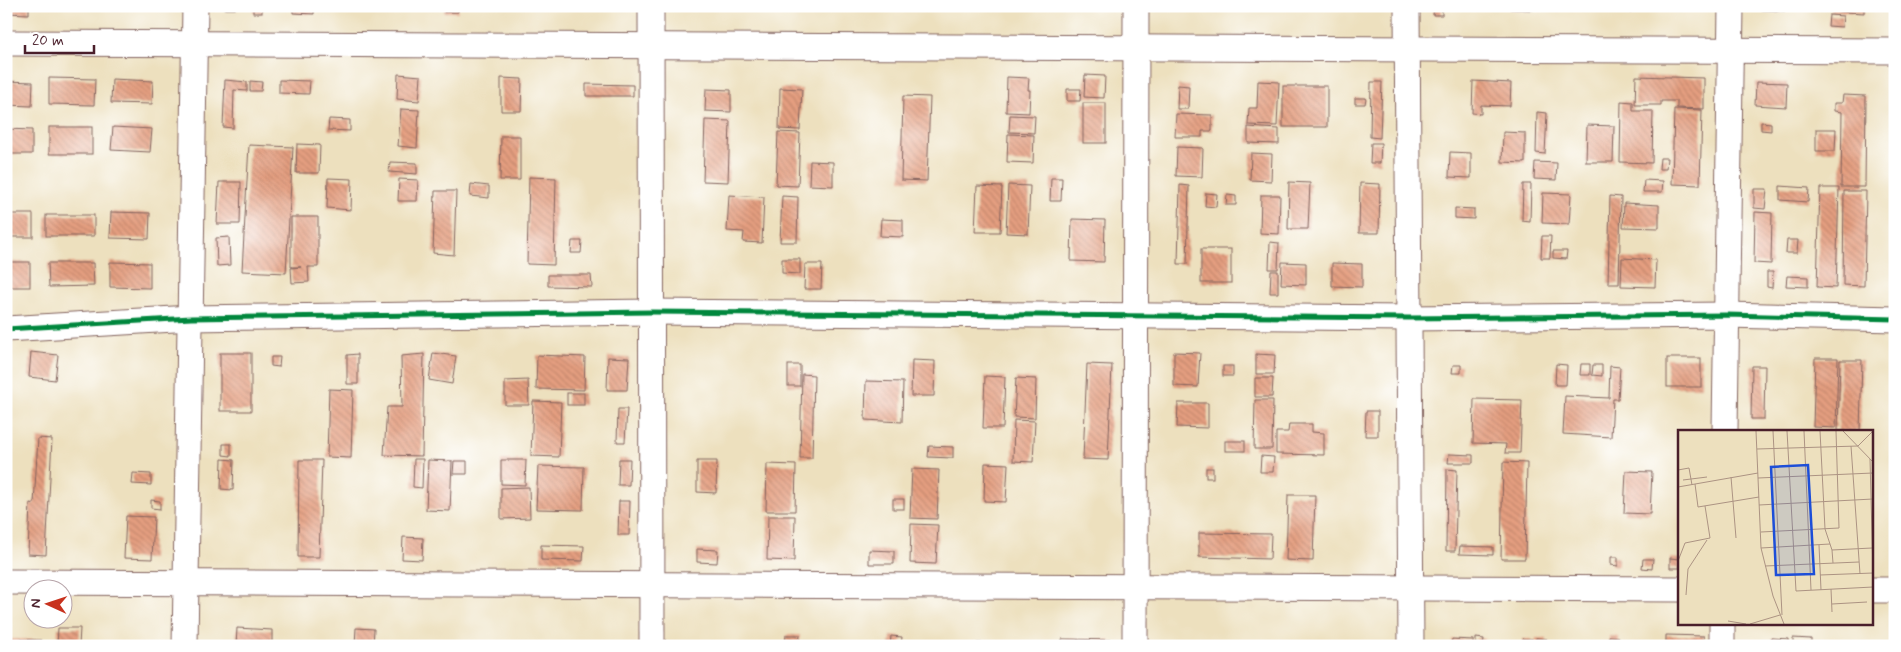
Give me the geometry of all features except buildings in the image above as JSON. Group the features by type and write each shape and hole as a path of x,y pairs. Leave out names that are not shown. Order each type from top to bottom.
{"street":[{"path":"185,646 195,6"},
{"path":"651,6 650,584 652,646"},
{"path":"1135,646 1136,6"},
{"path":"1407,6 1411,646"},
{"path":"1725,430 1731,6"},
{"path":"6,43 1895,51"},
{"path":"6,329 191,318 651,312 1409,318 1727,315 1895,319"},
{"path":"6,582 1678,589"},
{"path":"1874,590 1895,590"},
{"path":"1722,624 1722,646"}],"cycle path":[{"path":"6,329 191,318 651,312 1409,318 1727,315 1895,319"}]}
